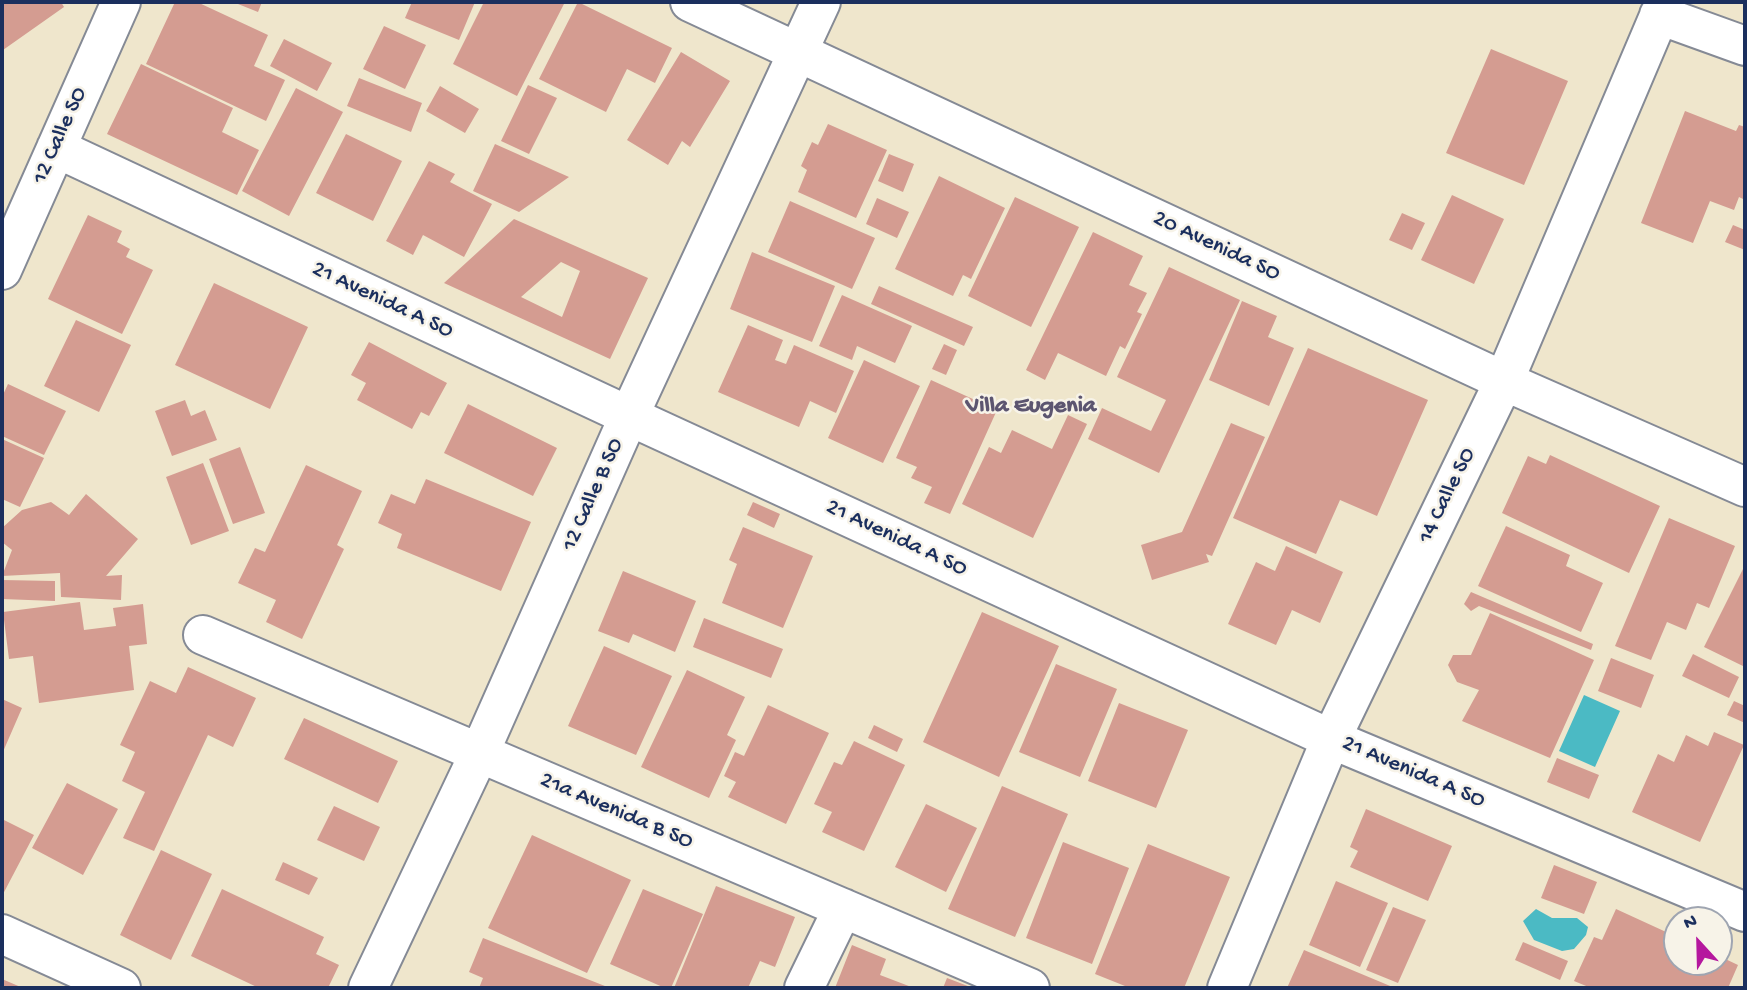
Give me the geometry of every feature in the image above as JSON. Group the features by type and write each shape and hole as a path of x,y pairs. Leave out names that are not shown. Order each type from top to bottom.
{"street":[{"name":"12 Calle SO","path":"2,270 121,2"},
{"name":"20 Avenida SO","path":"690,2 1504,381 1745,487"},
{"name":"12 Calle B SO","path":"368,988 479,754 629,416 821,2"},
{"path":"1662,8 1745,46"},
{"name":"14 Calle SO","path":"1227,988 1331,739 1504,381 1662,8"},
{"name":"21 Avenida A SO","path":"56,148 629,416 1331,739 1745,912"},
{"name":"21a Avenida B SO","path":"202,635 1030,988"},
{"path":"804,988 843,908"},
{"path":"2,934 121,988"}],"water":[{"path":"1584,695 1620,711 1595,767 1559,751"},
{"path":"1536,909 1552,918 1577,918 1588,927 1586,935 1574,949 1562,951 1534,940 1523,921"}],"building":[{"path":"2,2 61,2 64,7 3,50"},
{"path":"175,2 197,2 268,35 254,66 285,80 266,121 146,64"},
{"path":"233,2 262,2 258,12"},
{"path":"412,2 475,2 459,40 405,18"},
{"path":"484,2 565,2 517,96 453,64"},
{"path":"578,2 672,48 655,83 627,69 606,112 539,79"},
{"path":"384,26 426,45 405,89 363,69"},
{"path":"284,39 332,63 317,91 270,66"},
{"path":"1491,49 1568,81 1524,185 1446,153"},
{"path":"681,52 730,81 690,147 682,141 668,165 627,140"},
{"path":"141,64 233,108 222,132 259,150 237,195 107,134"},
{"path":"359,78 422,103 411,132 347,106"},
{"path":"528,85 557,98 529,154 501,141"},
{"path":"440,86 479,109 465,133 426,111"},
{"path":"296,88 343,112 289,216 242,191"},
{"path":"1685,111 1736,131 1739,125 1745,127 1745,200 1739,197 1734,210 1710,201 1693,243 1641,223"},
{"path":"828,124 887,150 856,218 798,192 807,170 801,166 812,142 818,145"},
{"path":"346,134 402,161 373,221 316,193"},
{"path":"495,144 569,177 519,212 473,191"},
{"path":"889,154 914,164 903,192 878,181"},
{"path":"429,161 455,174 450,182 492,204 464,257 423,235 413,255 386,241"},
{"path":"939,176 1005,208 971,279 963,275 953,296 895,269"},
{"path":"1452,195 1504,219 1474,284 1421,260"},
{"path":"1015,197 1079,227 1031,327 968,296"},
{"path":"877,198 909,212 897,238 866,224"},
{"path":"790,201 875,238 852,289 768,252"},
{"path":"1402,213 1425,223 1412,250 1389,240"},
{"path":"88,215 122,231 117,242 130,249 126,257 153,270 122,334 48,299"},
{"path":"514,219 648,278 610,359 444,283","holes":["561,262 580,271 562,317 521,297"]},
{"path":"1733,225 1745,230 1745,250 1725,242"},
{"path":"1093,232 1143,256 1129,285 1147,293 1137,312 1142,314 1125,349 1120,346 1106,376 1058,353 1045,380 1026,370"},
{"path":"752,252 835,286 812,342 730,309"},
{"path":"1169,267 1240,300 1159,473 1088,439 1102,408 1151,431 1166,400 1117,377"},
{"path":"214,283 308,327 270,409 175,365"},
{"path":"879,286 973,327 964,346 871,304"},
{"path":"842,295 912,326 895,363 857,346 852,360 819,346"},
{"path":"1242,301 1277,316 1268,337 1294,348 1269,406 1209,380"},
{"path":"76,320 131,345 99,412 44,386"},
{"path":"748,325 783,340 775,360 786,364 794,345 854,371 836,413 810,401 799,427 718,392"},
{"path":"369,342 447,383 429,416 421,412 412,429 357,400 366,383 351,375"},
{"path":"944,344 957,350 946,375 932,369"},
{"path":"1308,348 1428,400 1377,516 1340,500 1316,554 1233,518"},
{"path":"864,360 920,386 883,463 828,438"},
{"path":"931,380 997,410 950,514 924,503 932,487 911,478 917,467 896,458"},
{"path":"8,384 66,411 44,455 2,436 2,397"},
{"path":"185,400 191,416 205,410 217,440 172,456 155,411"},
{"path":"468,404 557,448 533,496 444,453"},
{"path":"1068,415 1087,424 1033,538 962,504 989,447 1001,453 1012,430 1052,449"},
{"path":"1231,423 1265,437 1212,556 1206,554 1209,562 1152,580 1141,545 1182,532"},
{"path":"2,439 44,458 20,507 2,499"},
{"path":"240,447 265,513 233,524 209,459"},
{"path":"1550,455 1660,506 1629,573 1502,513 1528,456 1546,464"},
{"path":"203,463 229,531 191,545 166,477"},
{"path":"306,465 362,491 337,545 344,549 302,639 266,622 276,600 238,583 255,548 265,552"},
{"path":"426,479 531,522 501,591 397,548 402,534 378,523 391,494 415,504"},
{"path":"86,494 138,539 106,576 122,575 121,600 61,597 60,573 2,576 12,550 2,542 2,528 22,510 51,502 69,515"},
{"path":"753,502 780,514 774,528 747,515"},
{"path":"1669,518 1735,546 1709,608 1697,603 1686,630 1667,622 1651,660 1615,646"},
{"path":"1506,526 1570,555 1566,566 1603,583 1581,632 1478,586"},
{"path":"743,527 813,556 783,628 722,603 737,564 729,560"},
{"path":"1286,546 1343,572 1320,623 1292,610 1276,645 1228,624 1256,562 1275,571"},
{"path":"1745,565 1745,667 1704,647"},
{"path":"623,571 696,601 675,652 633,634 629,643 598,631"},
{"path":"2,580 55,581 55,601 2,599"},
{"path":"1471,592 1593,644 1591,650 1479,606 1471,611 1464,604"},
{"path":"80,602 84,630 116,626 113,608 143,604 147,644 129,646 134,690 39,703 33,656 9,659 3,612"},
{"path":"982,612 1059,646 999,777 923,742"},
{"path":"1490,613 1594,660 1550,758 1462,721 1479,690 1457,682 1448,665 1453,655 1471,655"},
{"path":"704,618 783,649 771,678 693,647"},
{"path":"604,646 672,676 636,755 568,726"},
{"path":"1693,654 1739,677 1729,698 1682,676"},
{"path":"1611,658 1654,675 1641,708 1598,691"},
{"path":"1056,664 1117,689 1080,777 1019,752"},
{"path":"188,667 256,698 233,747 208,735 154,851 123,838 145,792 122,781 135,752 120,745 150,681 176,693"},
{"path":"687,670 745,697 727,735 736,740 709,798 641,767"},
{"path":"2,699 22,708 2,754"},
{"path":"1734,701 1745,706 1745,723 1727,715"},
{"path":"1119,703 1188,730 1156,808 1088,781"},
{"path":"768,705 829,733 786,824 728,797 736,782 724,776 735,752 744,756"},
{"path":"304,718 398,761 378,803 284,759"},
{"path":"874,725 903,739 897,752 868,738"},
{"path":"1714,732 1744,745 1700,842 1632,812 1658,754 1674,762 1686,735 1708,746"},
{"path":"854,741 905,765 864,851 822,832 832,812 814,804 834,762 842,765"},
{"path":"1557,758 1599,775 1589,799 1547,782"},
{"path":"67,783 118,809 83,875 32,848"},
{"path":"1002,786 1068,814 1015,937 948,909"},
{"path":"926,804 977,828 946,892 895,867"},
{"path":"334,806 380,827 364,861 317,840"},
{"path":"1366,809 1452,846 1428,901 1350,867 1358,851 1350,847"},
{"path":"2,819 34,835 2,896"},
{"path":"532,835 631,880 587,973 488,928"},
{"path":"1063,842 1129,868 1092,964 1026,938"},
{"path":"1148,844 1230,877 1184,988 1130,988 1095,974"},
{"path":"161,850 212,874 171,960 120,935"},
{"path":"283,862 318,878 309,895 275,880"},
{"path":"1554,865 1597,882 1584,914 1541,898"},
{"path":"1336,881 1388,903 1360,967 1309,945"},
{"path":"716,886 795,917 775,967 760,961 748,988 674,988"},
{"path":"222,889 324,937 316,954 339,965 328,988 259,988 191,956"},
{"path":"643,889 703,914 671,988 665,988 610,964"},
{"path":"1393,907 1426,920 1398,983 1366,970"},
{"path":"1616,909 1663,931 1663,976 1733,976 1733,963 1738,965 1728,988 1591,988 1574,981 1594,937 1602,940"},
{"path":"483,938 610,988 479,988 483,978 469,972"},
{"path":"1523,942 1568,961 1560,980 1515,960"},
{"path":"852,945 886,959 880,975 914,988 835,988"},
{"path":"1304,950 1395,988 1287,988"},
{"path":"947,978 973,988 943,988"},
{"path":"2,979 23,988 2,988"}],"district":[{"name":"Villa Eugenia","path":"1031,407"}]}
